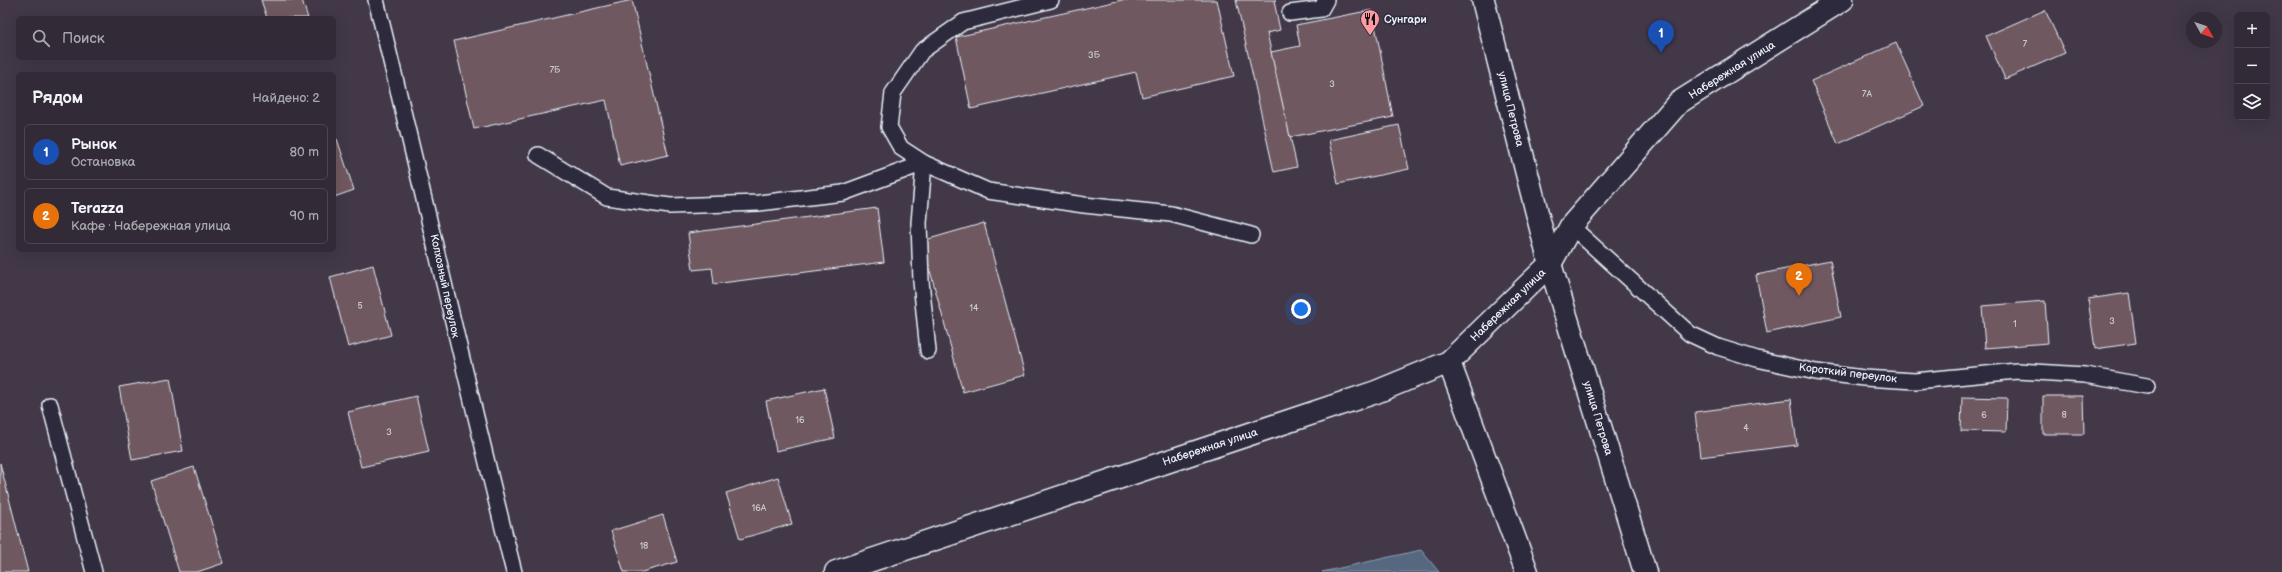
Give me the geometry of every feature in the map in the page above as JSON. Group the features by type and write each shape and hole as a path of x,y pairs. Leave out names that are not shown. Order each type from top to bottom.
{"main road":[{"name":"улица Петрова","path":"1484,0 1550,264 1645,572"},
{"name":"Набережная улица","path":"1571,226 1678,104 1842,0"},
{"path":"1550,264 1571,226"},
{"name":"Набережная улица","path":"836,572 1376,392 1449,362 1550,264"},
{"path":"1449,362 1527,572"}],"lane":[{"name":"Колхозный переулок","path":"376,0 428,209 463,369 514,572"},
{"path":"1051,0 963,22 922,51 894,93 890,127 900,148 924,163 988,190 1084,205 1171,214 1251,235"},
{"path":"1290,13 1321,9 1326,0"},
{"path":"538,155 607,197 670,206 759,203 843,193 924,163"},
{"path":"924,163 919,223 921,281 928,351"},
{"name":"Короткий переулок","path":"1571,226 1690,334 1718,347 1757,359 1816,372 1864,378 1915,381 2017,372 2085,375 2147,386"},
{"path":"50,405 94,572"}],"water":[{"path":"1421,550 1439,572 1322,572"}],"building":[{"path":"261,0 302,0 307,16 266,16"},
{"path":"632,0 668,155 620,166 606,100 474,129 454,41"},
{"path":"1122,0 1217,0 1234,76 1142,97 1136,72 971,109 956,37"},
{"path":"1236,0 1276,0 1274,1 1280,30 1267,33 1297,167 1274,172"},
{"path":"1372,10 1393,117 1290,137 1271,52 1300,46 1296,25"},
{"path":"2045,10 2065,53 2005,79 1986,36"},
{"path":"1896,43 1924,106 1838,144 1811,81"},
{"path":"1399,125 1409,169 1338,184 1329,140"},
{"path":"336,139 354,190 336,196"},
{"path":"877,208 884,262 714,284 712,268 693,270 688,233"},
{"path":"984,223 1025,375 963,392 922,241"},
{"path":"1830,260 1841,317 1767,333 1756,275"},
{"path":"373,265 391,335 348,347 330,277"},
{"path":"2129,293 2136,343 2095,349 2088,299"},
{"path":"2045,301 2048,343 1985,348 1982,306"},
{"path":"170,378 183,451 132,460 119,387"},
{"path":"824,388 835,438 776,451 766,401"},
{"path":"416,396 429,452 361,467 348,412"},
{"path":"2043,396 2083,396 2084,434 2043,434"},
{"path":"1962,397 2007,398 2006,432 1961,431"},
{"path":"1791,399 1797,445 1700,457 1695,412"},
{"path":"0,463 28,572 0,572"},
{"path":"194,467 224,563 197,572 179,572 151,481"},
{"path":"778,477 792,524 740,539 726,493"},
{"path":"663,515 677,562 642,572 624,572 611,531"}],"place":[{"name":"Сунгари","path":"1370,36"},
{"name":"Рынок","path":"1661,53"},
{"name":"Terazza","path":"1799,296"}]}
